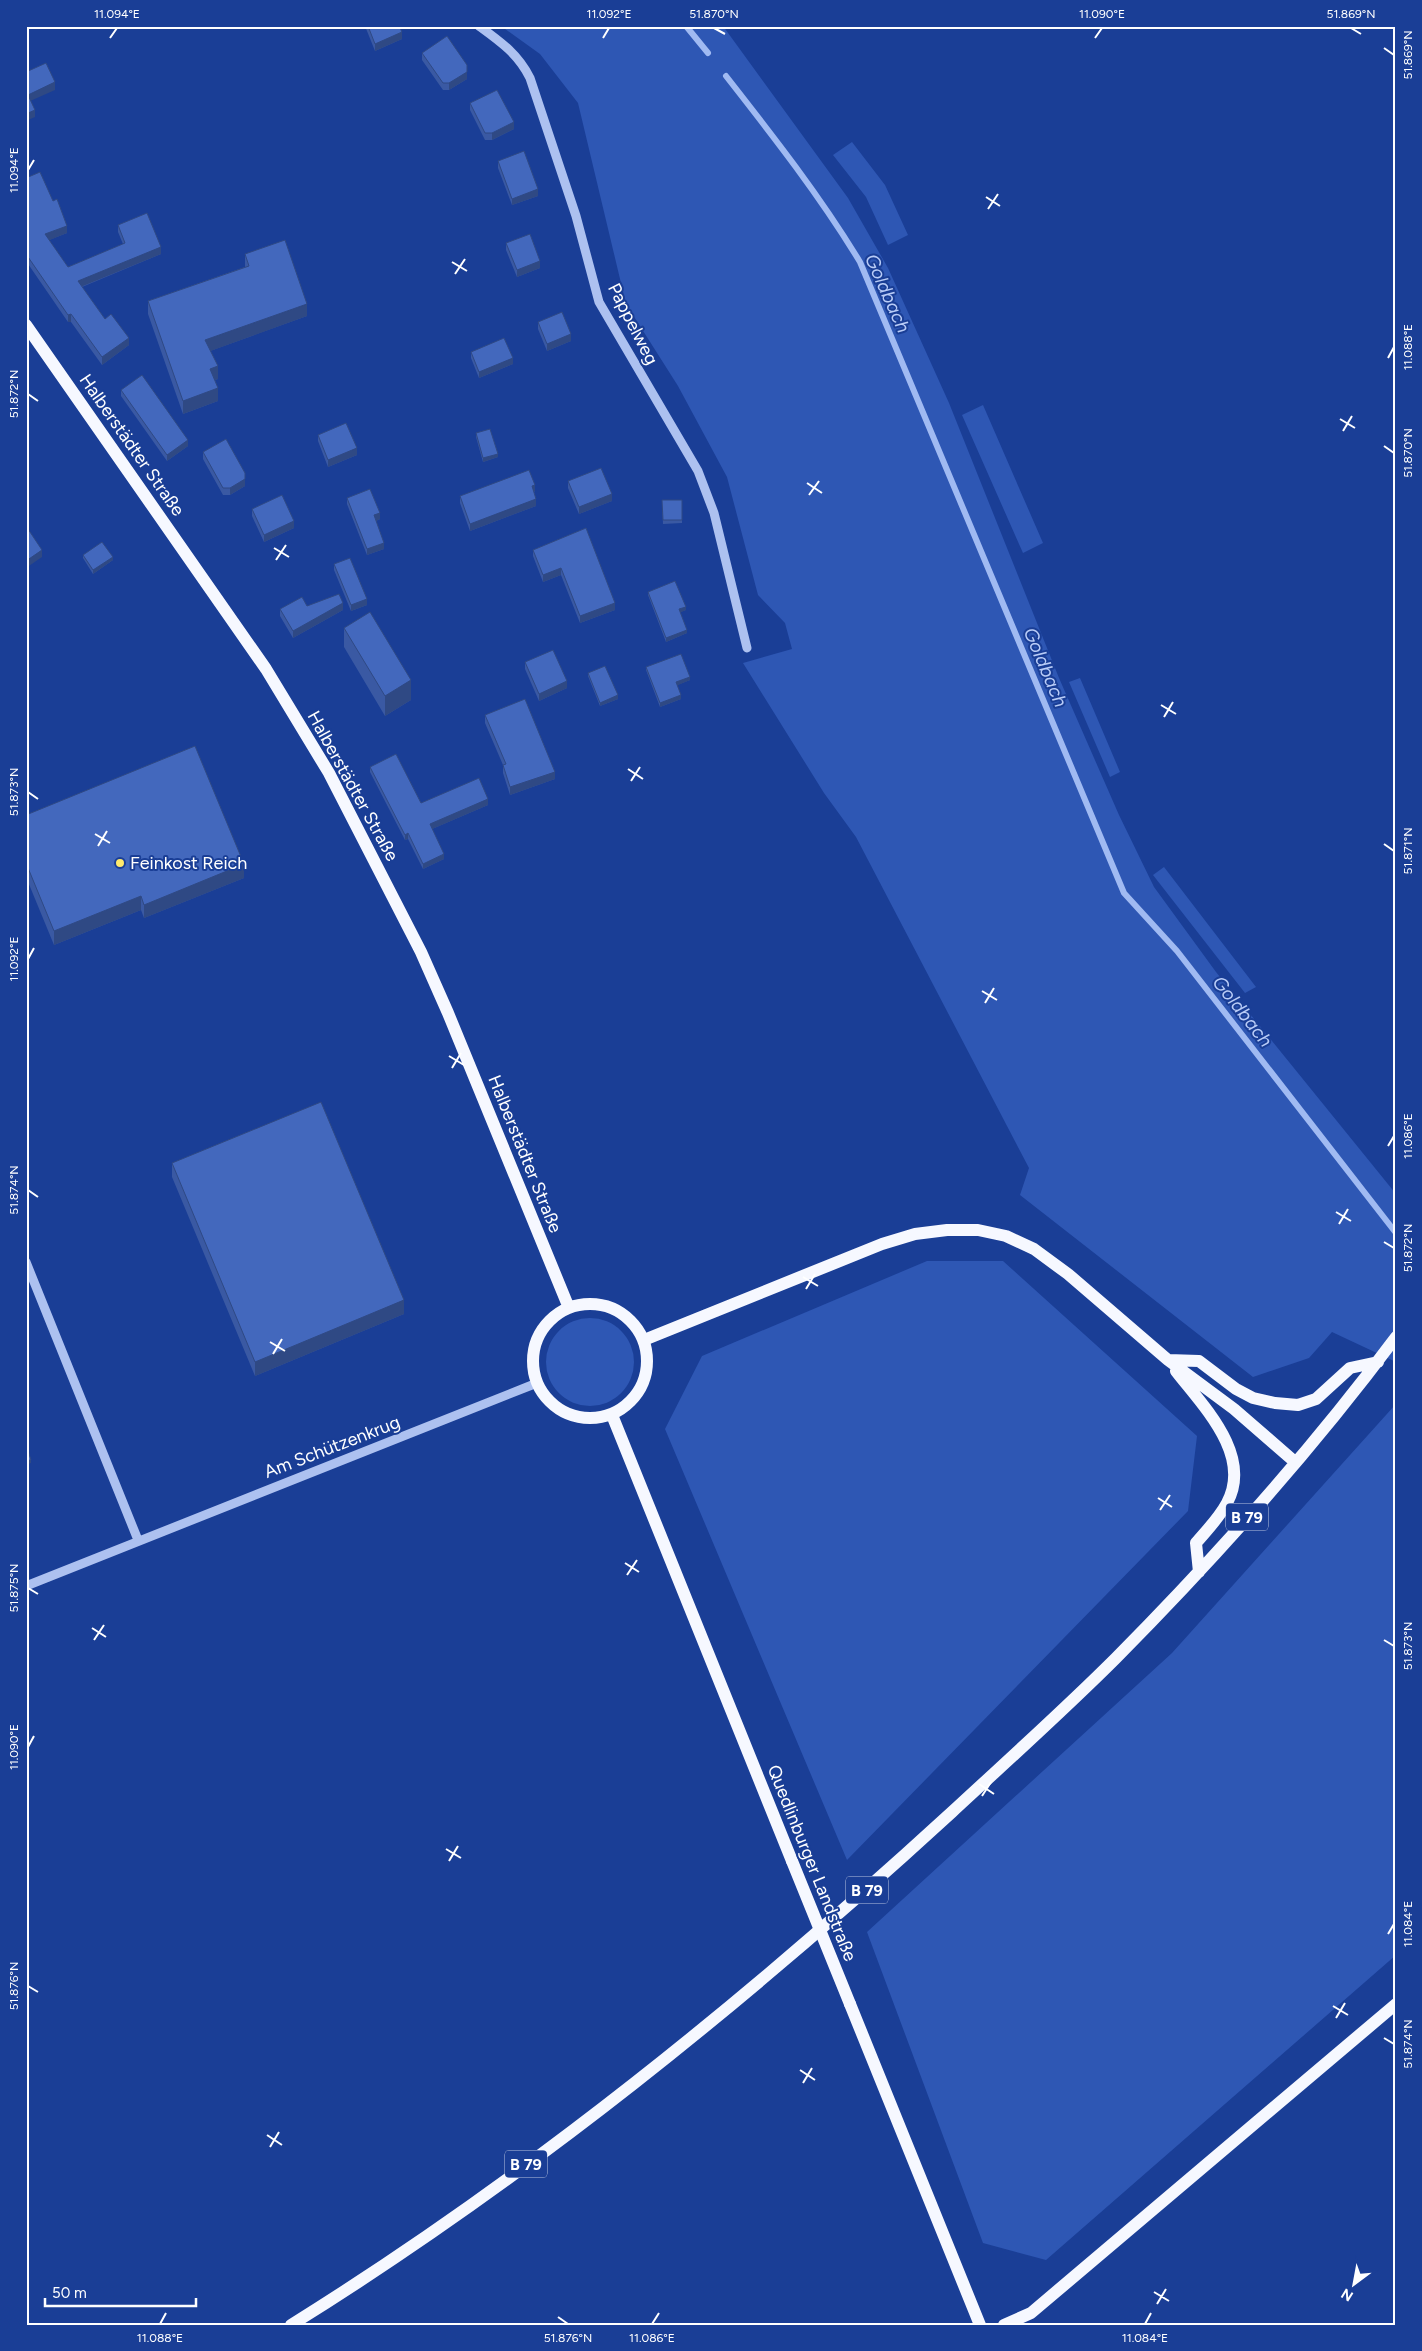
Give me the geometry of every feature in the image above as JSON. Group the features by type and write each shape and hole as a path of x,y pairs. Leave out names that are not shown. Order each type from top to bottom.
{"main road":[{"name":"Halberstädter Straße","path":"26,325 266,669 329,773 421,952 569,1308"},
{"path":"644,1340 882,1244 923,1233 947,1230 978,1230 1006,1236 1034,1249 1068,1274 1168,1360 1234,1409 1295,1462"},
{"path":"594,1304 619,1311 629,1319 644,1340 648,1366 643,1384 633,1400 612,1415 587,1419 574,1416 552,1404 537,1383 533,1369 533,1354 537,1339 545,1326 556,1315 569,1308 594,1304"},
{"name":"B 79","path":"292,2325 406,2249 626,2090 758,1984 852,1903 1058,1714 1115,1659 1199,1572 1295,1462 1378,1362 1396,1337"},
{"path":"1168,1360 1199,1361 1236,1389 1253,1398 1275,1403 1298,1405 1316,1398 1350,1368 1378,1362"},
{"path":"1168,1360 1218,1425 1227,1443 1232,1460 1233,1476 1228,1502 1196,1543 1199,1572"},
{"name":"Quedlinburger Landstraße","path":"612,1415 980,2325"},
{"path":"1004,2325 1029,2319 1396,2004"}],"street":[{"name":"Pappelweg","path":"479,26 508,46 522,62 530,78 576,216 599,302 701,480 714,513 747,648"},
{"path":"26,1262 138,1540"},
{"name":"Am Schützenkrug","path":"26,1586 537,1383"}],"shaded area":[{"path":"501,26 723,26 848,198 888,268 949,403 1059,678 1119,815 1154,887 1216,972 1396,1194 1396,1362 1332,1332 1309,1358 1253,1377 1020,1195 1029,1168 856,837 824,793 743,663 792,649 785,623 758,595 727,477 678,386 626,304 578,103 540,54"},
{"path":"852,142 885,185 908,235 888,245 866,197 833,155"},
{"path":"983,405 1043,543 1023,553 962,415"},
{"path":"1080,678 1120,772 1110,777 1069,682"},
{"path":"1164,867 1256,987 1245,993 1153,875"},
{"path":"927,1261 1003,1261 1197,1436 1188,1511 847,1860 665,1429 702,1356"},
{"path":"590,1318 607,1321 615,1325 627,1337 631,1345 634,1362 631,1379 627,1387 615,1399 607,1403 590,1406 573,1403 565,1399 553,1387 549,1379 546,1362 549,1345 553,1337 565,1325 573,1321"},
{"path":"1395,1405 1396,1955 1046,2260 983,2243 867,1932 1172,1653"}],"building":[{"path":"368,26 399,26 402,32 375,44"},
{"path":"447,36 467,65 467,72 449,83 443,83 422,53"},
{"path":"46,63 55,82 28,95 35,110 26,114 26,72"},
{"path":"497,90 514,122 492,133 485,133 470,103"},
{"path":"524,151 538,189 512,199 498,161"},
{"path":"40,172 53,201 57,199 67,226 45,234 68,267 125,243 118,225 147,213 161,247 78,281 105,319 111,314 129,338 102,357 71,314 68,315 26,254 26,178"},
{"path":"530,234 540,261 517,270 506,243"},
{"path":"285,240 307,304 205,340 218,366 210,369 218,388 183,401 148,301 249,266 245,254"},
{"path":"562,312 571,334 547,344 538,322"},
{"path":"504,338 513,358 479,372 471,352"},
{"path":"142,375 188,440 167,455 121,390"},
{"path":"346,423 357,448 328,460 318,435"},
{"path":"490,429 498,454 483,458 476,433"},
{"path":"226,439 245,473 245,479 230,488 223,488 203,452"},
{"path":"601,468 612,494 579,507 568,481"},
{"path":"529,470 535,485 532,486 536,499 470,524 460,496"},
{"path":"370,489 380,513 374,515 384,543 367,549 347,498"},
{"path":"282,495 294,521 264,535 252,509"},
{"path":"662,500 682,500 682,520 663,520"},
{"path":"26,526 42,550 26,561"},
{"path":"586,528 615,603 580,616 561,568 543,575 533,550"},
{"path":"102,542 113,557 93,570 83,555"},
{"path":"350,558 367,599 351,605 334,564"},
{"path":"675,581 686,607 679,609 687,630 666,638 648,592"},
{"path":"339,594 343,603 293,631 280,609 302,597 307,606"},
{"path":"370,612 411,680 385,696 344,628"},
{"path":"553,650 567,681 539,694 525,662"},
{"path":"681,654 690,677 676,682 681,695 660,703 646,667"},
{"path":"605,666 618,695 600,703 588,673"},
{"path":"525,699 555,772 510,787 503,765 506,764 485,715"},
{"path":"195,746 244,864 144,905 141,896 54,931 26,863 26,815"},
{"path":"396,754 421,803 479,778 488,799 430,824 444,854 423,864 408,833 405,835 370,767"},
{"path":"321,1102 404,1300 255,1362 172,1163"},
{"path":"26,1445 31,1460 26,1461"}],"waterway":[{"name":"Goldbach","path":"686,26 708,53"},
{"name":"Goldbach","path":"726,76 779,144 860,262 1124,893 1177,951 1396,1233"}],"place":[{"name":"Feinkost Reich","path":"120,863"}]}
